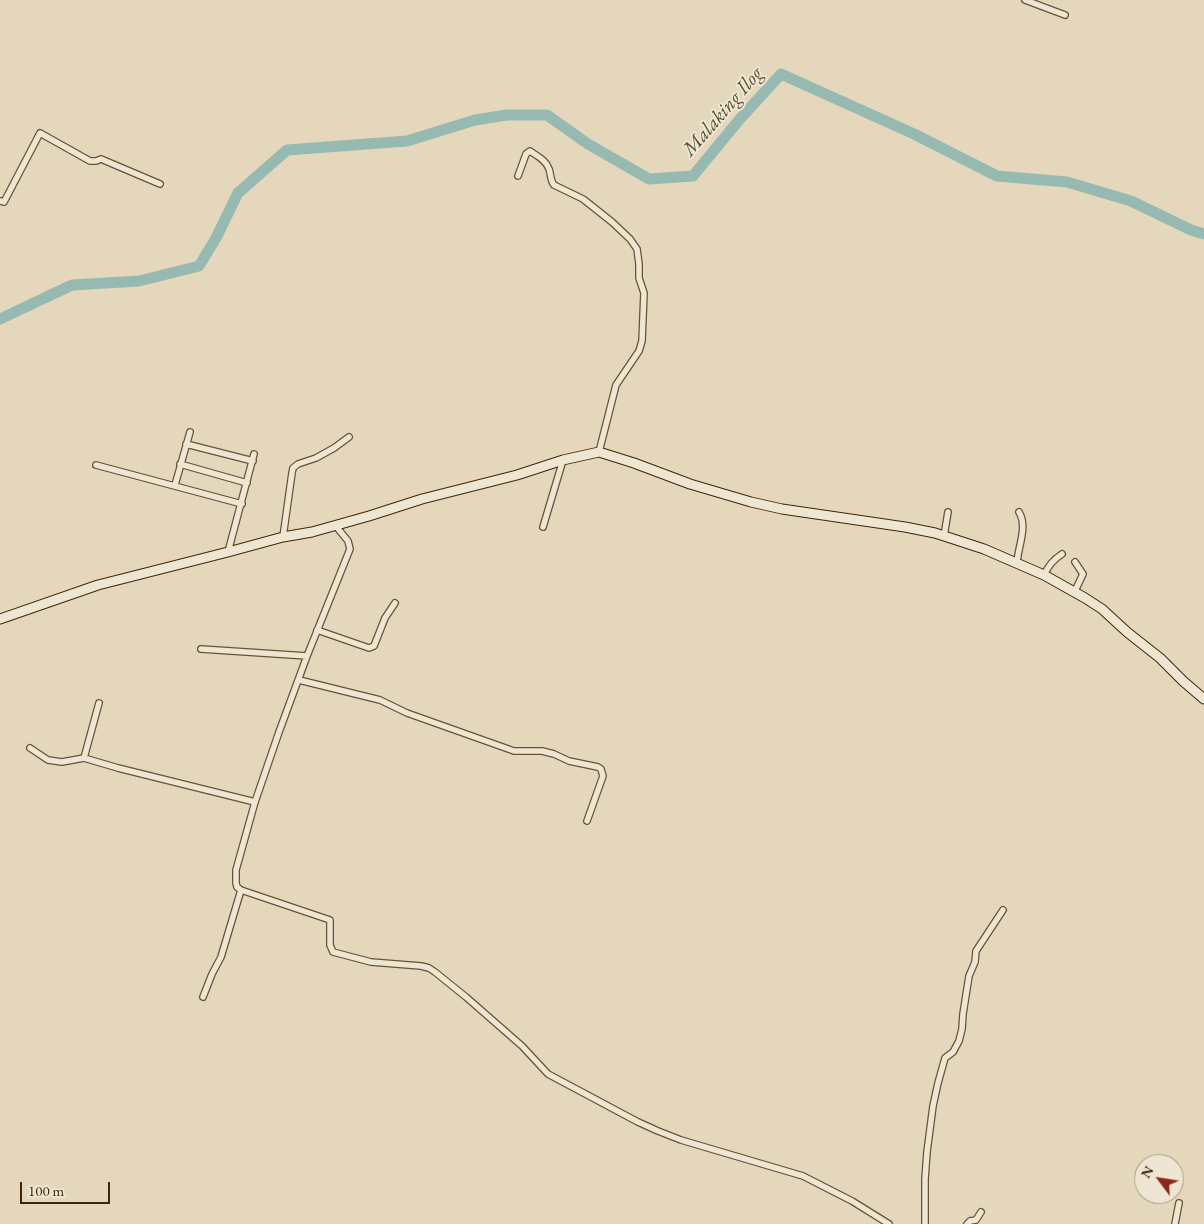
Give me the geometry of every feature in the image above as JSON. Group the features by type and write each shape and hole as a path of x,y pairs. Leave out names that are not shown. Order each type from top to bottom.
{"street":[{"path":"1026,0 1064,16"},
{"path":"0,201 4,202 40,133 90,161 101,159 160,184"},
{"path":"518,176 526,154 530,151 543,160 549,168 554,185 582,200 612,222 630,239 637,249 639,278 644,293 642,341 640,351 616,385 599,452"},
{"path":"175,485 190,432"},
{"path":"283,537 293,468 298,464 316,458 349,437"},
{"path":"186,444 253,458 228,552"},
{"path":"0,619 98,585 283,537 312,532 517,475 563,460 599,452 690,484 751,502 782,509 905,527 944,536 984,549 1044,575 1075,591 1102,609 1160,658 1204,699"},
{"path":"542,526 563,460"},
{"path":"180,464 247,483"},
{"path":"96,465 242,504"},
{"path":"944,536 948,512"},
{"path":"1017,563 1023,524 1022,516 1019,512"},
{"path":"335,525 348,542 350,549 307,656 255,802 236,870 236,883 238,887 241,890 330,920 330,945 333,952 371,962 429,968 493,1020 522,1046 548,1074 638,1122 681,1140 803,1176 852,1201 889,1224"},
{"path":"1044,575 1049,564 1062,554"},
{"path":"1075,562 1083,574 1075,591"},
{"path":"317,630 369,648 374,646 384,618 395,603"},
{"path":"201,649 307,656"},
{"path":"299,680 380,700 407,713 514,751 542,751 570,761 598,767 601,769 603,776 586,821"},
{"path":"84,758 100,703"},
{"path":"30,748 48,760 62,762 84,758 255,802"},
{"path":"203,997 221,957 241,890"},
{"path":"925,1224 927,1152 938,1083 945,1058 952,1052 959,1041 969,976 975,962 976,951 1003,910"},
{"path":"1175,1224 1179,1204"},
{"path":"967,1224 970,1221 976,1220 981,1212"}],"waterway":[{"name":"Malaking Ilog","path":"0,319 72,285 139,281 199,266 216,238 238,193 287,150 407,141 475,120 507,115 547,115 588,144 649,179 693,176 739,120 781,74 914,134 997,176 1067,182 1131,201 1191,230 1204,234"}]}
